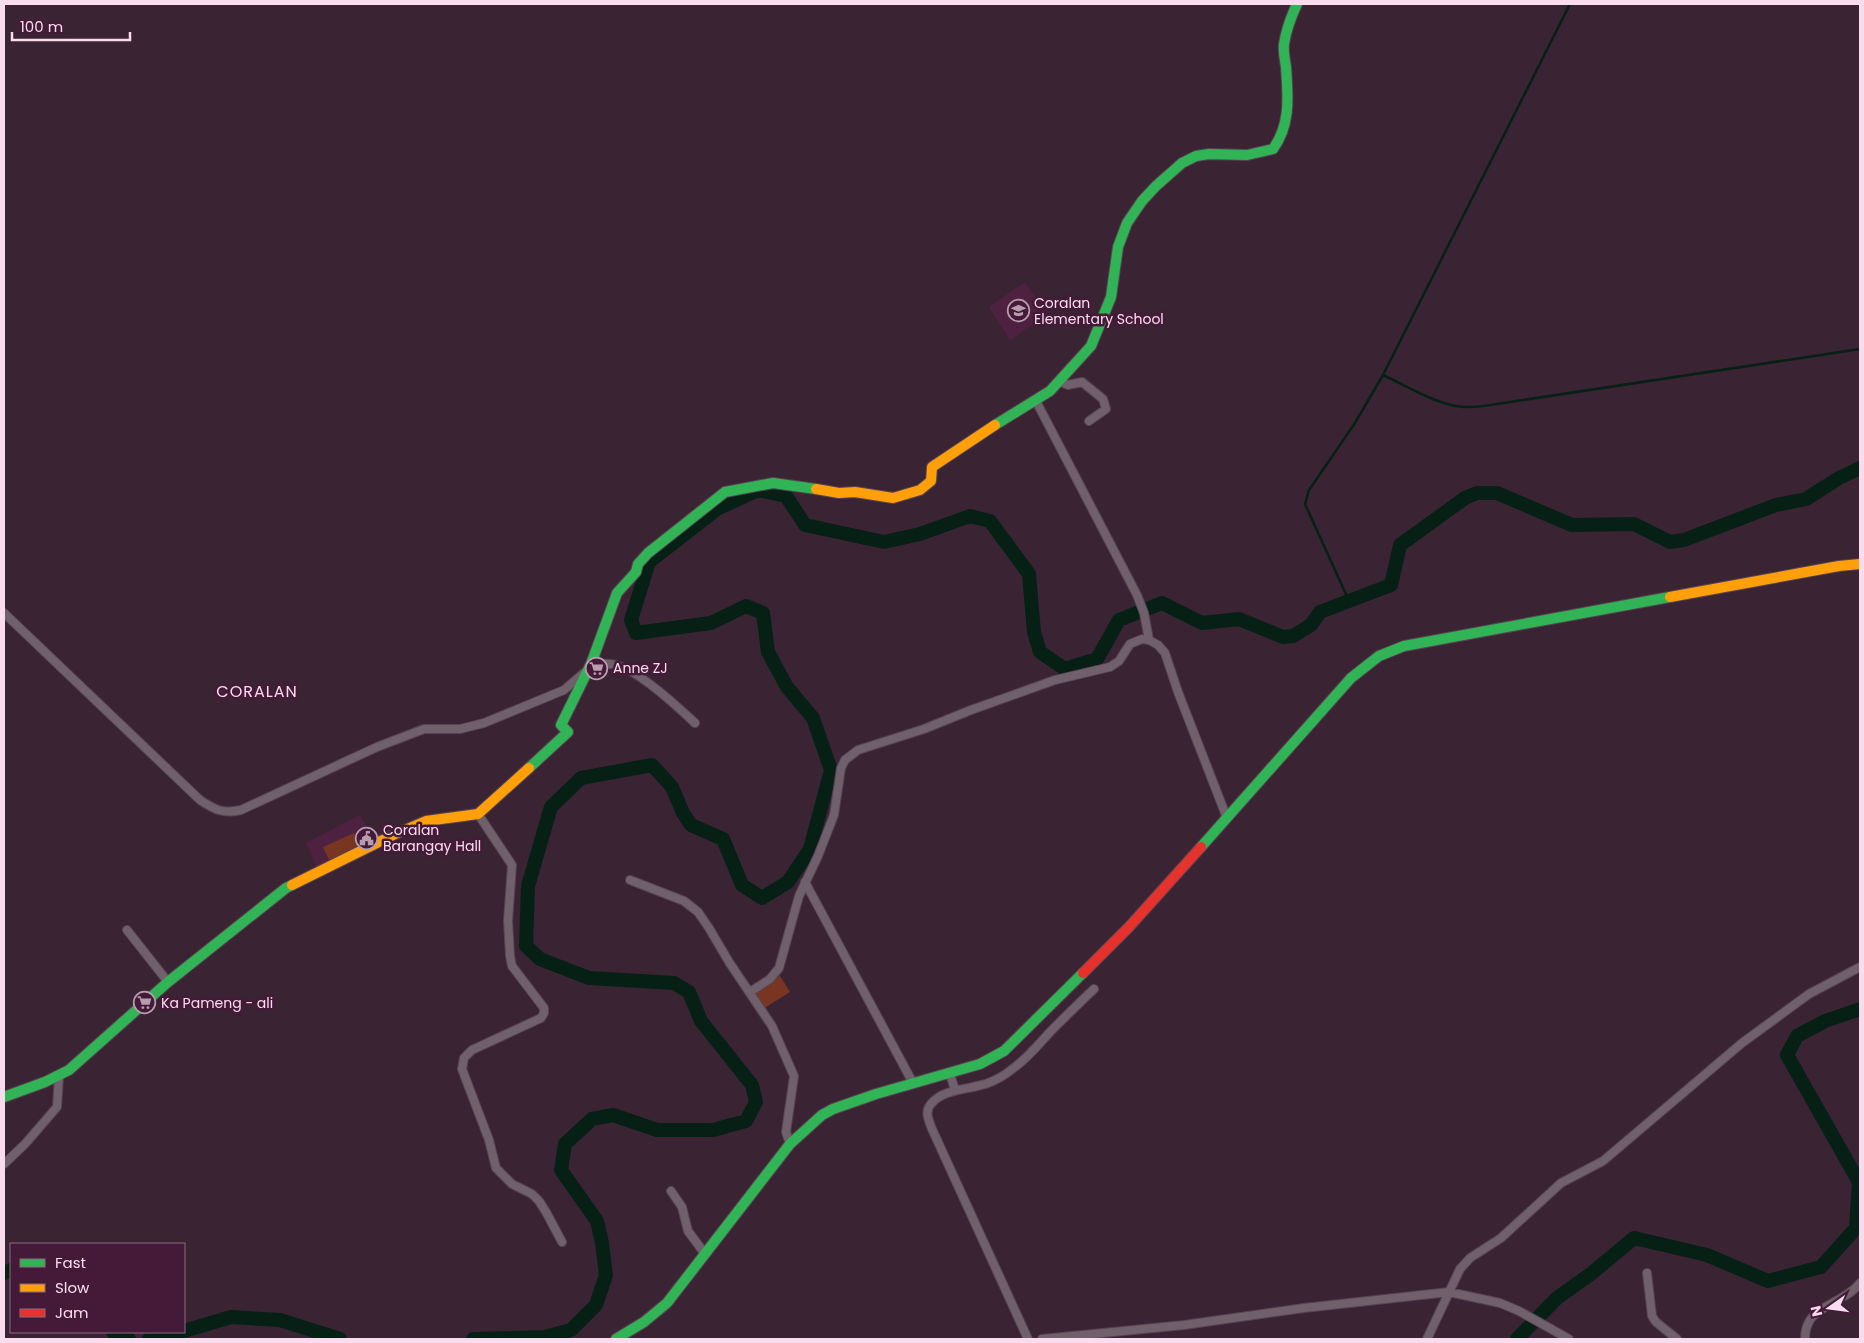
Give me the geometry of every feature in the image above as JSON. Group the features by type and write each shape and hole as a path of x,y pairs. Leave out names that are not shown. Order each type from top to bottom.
{"street":[{"path":"4,1097 59,1077 85,1057 168,982 272,897 300,880 426,821 478,814 568,732 561,725 590,666 617,593 636,572 638,564 648,553 725,492 773,483 839,493 854,492 893,498 920,490 931,480 932,467 1050,391 1091,346 1097,334 1111,297 1118,247 1127,223 1142,201 1182,162 1196,156 1259,153 1273,149 1281,138 1288,109 1284,46 1288,25 1297,4"},
{"path":"1059,382 1068,385 1082,382 1103,399 1106,409 1089,421"},
{"path":"1036,401 1137,595 1141,604 1149,640"},
{"path":"616,1339 644,1322 667,1303 790,1144 822,1115 833,1109 913,1083 950,1074 991,1059 1011,1045 1130,927 1351,678 1378,656 1392,649 1404,646 1820,569 1860,564"},
{"path":"4,614 200,800 213,809 228,812 241,810 377,747 424,729 460,729 484,723 564,690 590,666 613,665 629,671 660,693 695,723"},
{"path":"750,992 770,979 779,968 791,920 834,815 841,768 845,760 858,750 924,729 1048,682 1110,667 1119,661 1130,644 1142,639 1149,640 1158,645 1164,653 1227,818"},
{"path":"478,814 512,865 508,921 512,966 544,1008 544,1013 541,1018 472,1050 464,1058 462,1069 489,1140 496,1168 512,1184 532,1194 546,1212 562,1242"},
{"path":"630,880 691,906 709,928 729,962 772,1026 794,1076 786,1132 790,1144"},
{"path":"805,882 913,1083"},
{"path":"127,930 168,982"},
{"path":"1427,1339 1464,1263 1501,1238 1556,1187 1603,1161 1742,1043 1799,1001 1860,967"},
{"path":"1028,1339 927,1116 928,1109 931,1103 955,1090 966,1090 989,1083 1011,1070 1094,989"},
{"path":"950,1074 955,1090"},
{"path":"4,1164 58,1107 59,1077"},
{"path":"671,1191 682,1207 688,1231 705,1254"},
{"path":"1646,1273 1652,1316 1656,1322 1677,1339"},
{"path":"1804,1339 1808,1322 1812,1316 1844,1298 1860,1284"},
{"path":"1042,1339 1184,1326 1304,1308 1449,1292 1500,1303 1519,1310 1569,1339"}],"shaded area":[{"name":"Coralan Elementary School","path":"1025,282 1047,314 1010,340 989,307"},
{"path":"360,815 376,843 318,870 306,843"},
{"path":"354,833 362,850 331,864 323,847"},
{"path":"780,976 790,992 763,1009 753,993"}],"waterway":[{"path":"1349,601 1305,504 1309,490 1355,423 1383,375 1570,4"},
{"path":"1383,375 1442,402 1463,407 1475,407 1860,349"},
{"path":"473,1339 545,1337 571,1330 596,1305 606,1275 597,1221 561,1170 565,1144 592,1119 613,1115 657,1130 713,1130 746,1121 756,1102 752,1085 701,1021 689,992 674,983 589,978 540,959 526,946 528,886 551,807 581,778 652,765 672,787 683,813 691,825 723,839 742,885 762,898 788,882 810,849 831,770 813,718 787,687 768,652 763,613 746,606 711,623 636,633 631,620 649,562 717,509 758,490 786,496 805,525 884,542 920,534 970,516 990,521 1029,574 1034,632 1040,652 1065,669 1097,659 1119,620 1162,603 1202,623 1239,619 1283,637 1293,636 1311,625 1320,612 1391,585 1400,545 1465,498 1477,493 1497,493 1572,525 1634,524 1670,542 1684,540 1776,505 1806,499 1839,478 1860,468"},
{"path":"1517,1339 1557,1298 1592,1273 1634,1238 1707,1255 1768,1281 1821,1267 1856,1228 1859,1182 1787,1055 1797,1036 1825,1021 1860,1009"},
{"path":"4,1273 10,1270"},
{"path":"185,1331 231,1317 280,1320 340,1339"},
{"path":"115,1333 129,1339"},
{"path":"149,1339 175,1333"}],"traffic: fast":[{"path":"995,425 1050,391 1091,346 1111,297 1118,247 1127,223 1142,201 1156,186 1182,163 1196,156 1209,154 1247,155 1273,149 1279,140 1286,120 1287,89 1284,44 1297,4"},
{"path":"529,768 568,732 561,725 591,664 617,593 636,572 638,564 648,553 725,492 773,483 816,489"},
{"path":"1201,847 1351,678 1379,656 1404,646 1670,597"},
{"path":"4,1097 45,1082 69,1070 168,982 292,885"},
{"path":"616,1339 644,1322 667,1303 790,1144 822,1115 833,1109 876,1094 980,1064 1004,1051 1083,973"}],"traffic: slow":[{"path":"816,489 839,493 855,492 893,498 920,490 931,481 932,467 995,425"},
{"path":"1670,597 1839,566 1860,564"},
{"path":"292,885 393,835 426,821 478,814 529,768"}],"traffic: jam":[{"path":"1083,973 1129,927 1201,847"}],"place":[{"name":"Coralan Elementary School","path":"1018,311"},
{"name":"Anne ZJ","path":"597,668"},
{"name":"Coralan Barangay Hall","path":"367,838"},
{"name":"Ka Pameng - ali","path":"145,1003"}],"district":[{"name":"CORALAN","path":"257,691"}]}
